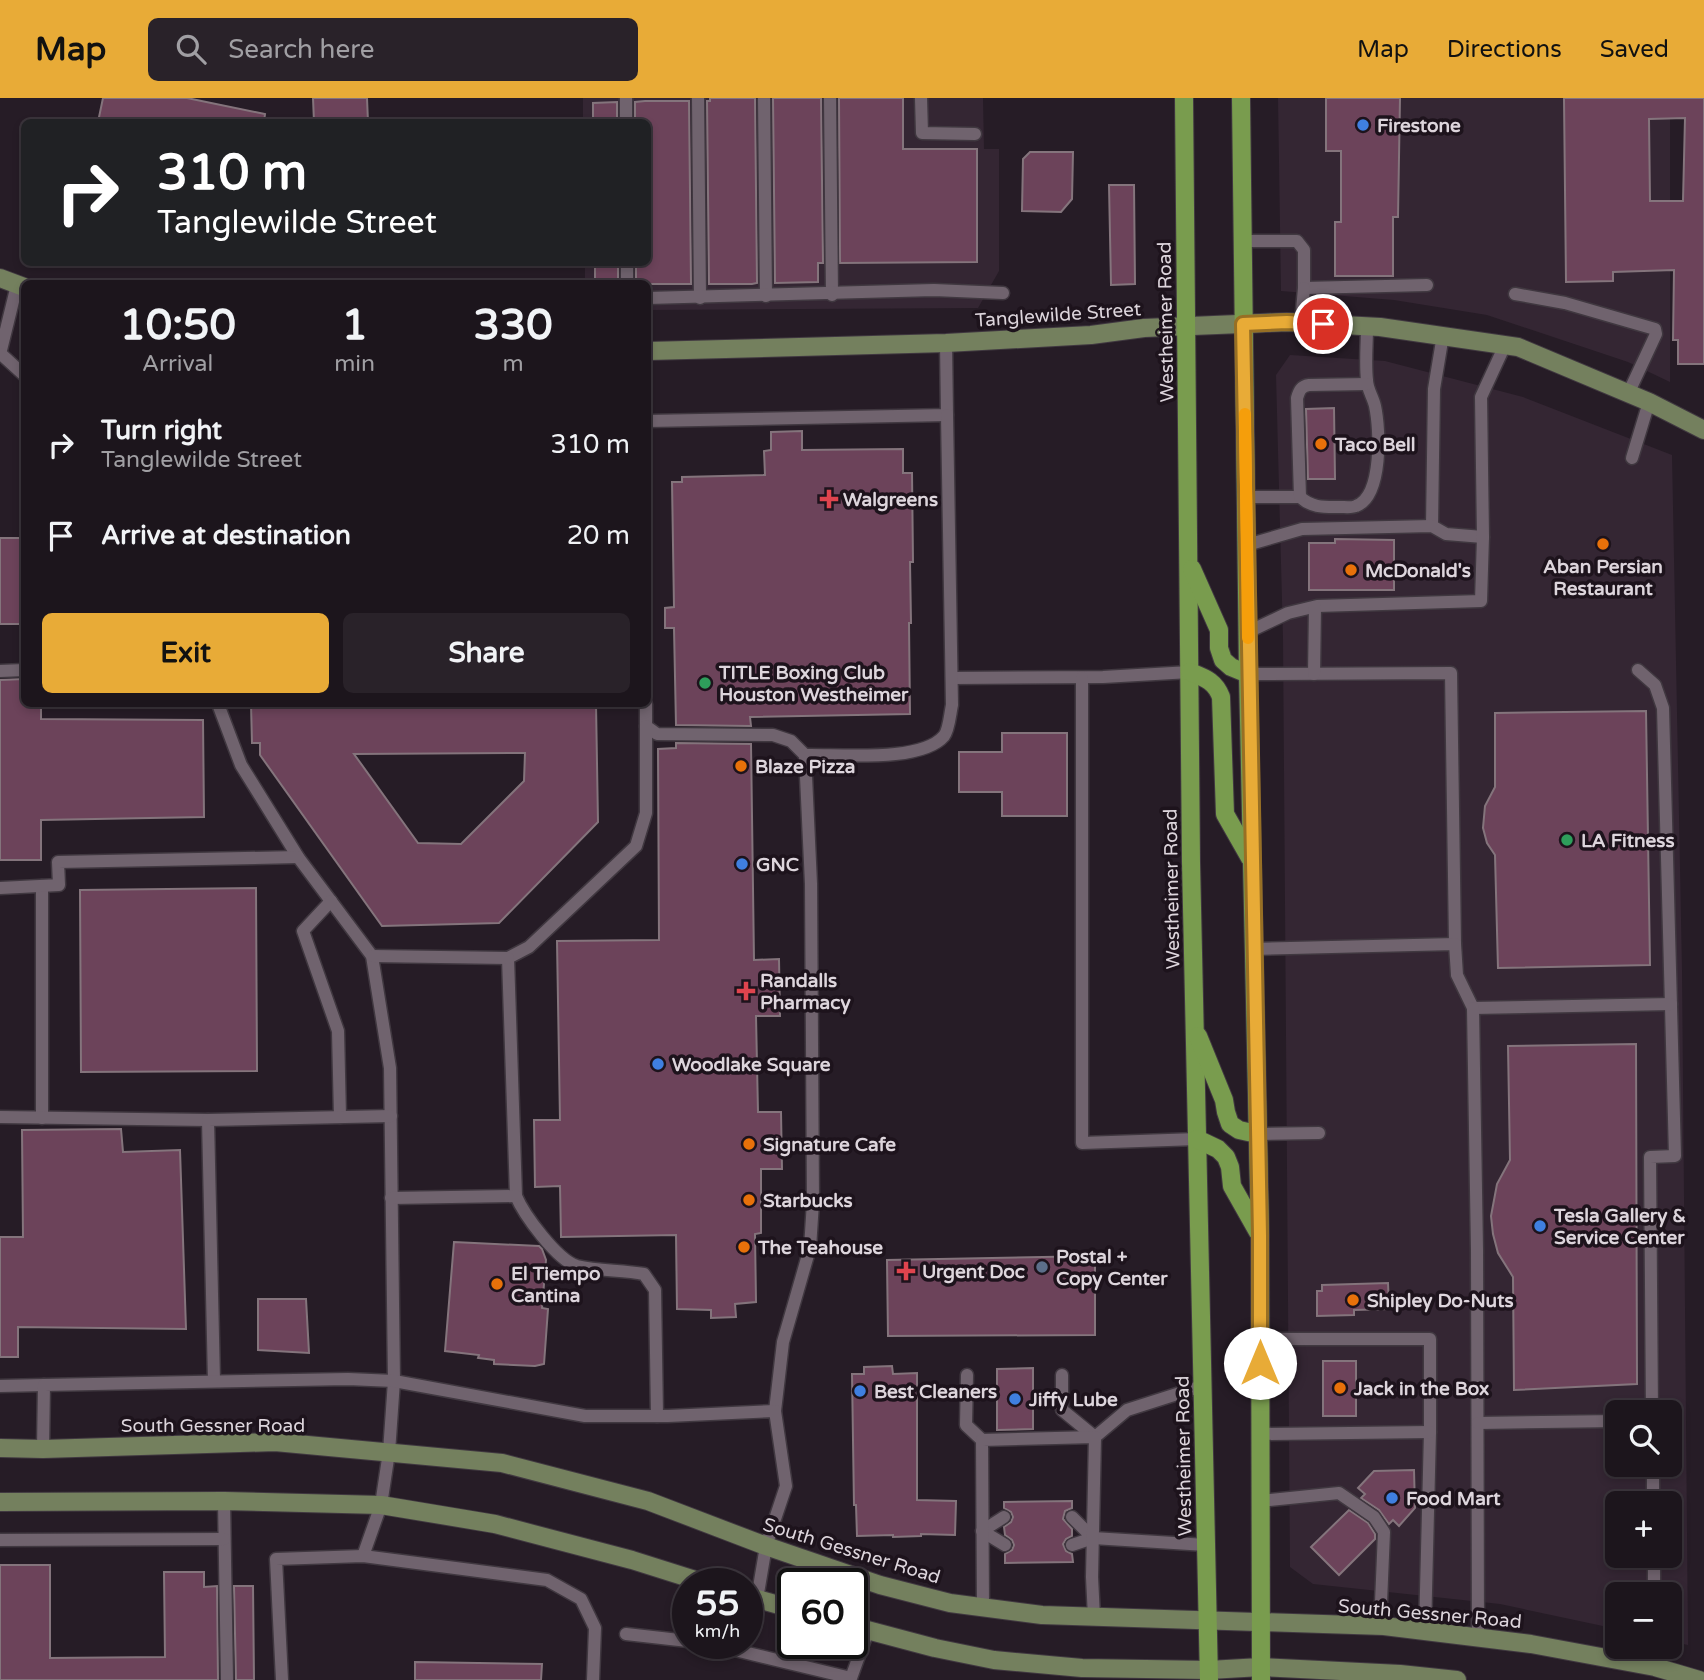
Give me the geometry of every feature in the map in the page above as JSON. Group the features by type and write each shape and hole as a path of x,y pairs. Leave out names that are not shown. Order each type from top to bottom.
{"main road":[{"name":"Westheimer Road","path":"1184,98 1191,862 1209,1675"},
{"path":"1241,98 1248,674 1260,1235 1261,1674"},
{"path":"0,278 21,286"},
{"name":"Tanglewilde Street","path":"651,351 946,343 1091,335 1144,328 1243,324 1301,322 1367,326 1518,347 1649,402 1704,430"},
{"path":"1188,559 1219,630 1219,648 1223,660 1231,667 1248,674"},
{"path":"1190,672 1212,680 1221,697 1225,814 1252,861"},
{"path":"1195,1027 1224,1100 1230,1124 1239,1130 1257,1134"},
{"path":"1197,1139 1218,1149 1226,1157 1232,1186 1260,1235"},
{"name":"South Gessner Road","path":"0,1448 275,1442 502,1463 648,1501 766,1546 880,1585 950,1602 1042,1615 1380,1626 1531,1644 1650,1673 1699,1680"},
{"path":"0,1502 224,1501 381,1505 495,1524 672,1573"},
{"path":"868,1631 994,1660 1082,1668 1209,1675 1457,1680"}],"lane":[{"path":"626,98 626,119"},
{"path":"698,98 700,298"},
{"path":"764,98 766,296"},
{"path":"830,98 832,295"},
{"path":"921,98 922,133 975,134"},
{"path":"1241,242 1297,240 1304,250 1301,322"},
{"path":"1304,288 1427,285"},
{"path":"21,286 1,354 21,372"},
{"path":"651,299 934,290 1003,293"},
{"path":"1515,295 1565,303 1655,329 1656,334 1628,394"},
{"path":"1246,497 1300,497 1318,508 1356,506 1367,498 1375,484 1376,410 1367,384 1367,326"},
{"path":"1432,526 1434,389 1443,335"},
{"path":"805,755 906,754 930,747 945,735 952,705 946,343"},
{"path":"1248,632 1288,613 1315,607 1481,601 1481,397 1505,345"},
{"path":"1300,497 1299,391 1303,386 1309,385 1367,384"},
{"path":"1632,458 1649,402"},
{"path":"651,421 947,415"},
{"path":"1247,545 1302,529 1432,526 1446,534 1483,537"},
{"path":"1314,674 1315,607"},
{"path":"0,671 21,670"},
{"path":"1638,670 1655,685 1663,708 1675,1156 1650,1157 1652,1400"},
{"path":"952,678 1082,678 1190,672"},
{"path":"1248,674 1451,673 1457,975 1473,1008 1478,1637"},
{"path":"1082,678 1082,1143 1197,1139"},
{"path":"219,707 241,765 298,857 372,956 390,1068 394,1381 389,1452 381,1505 363,1556"},
{"path":"372,956 508,958 530,947 636,846 646,813 646,707"},
{"path":"646,726 657,734 773,735 791,741 805,755 811,884 813,1202 810,1248 783,1342 775,1411 786,1486 760,1568"},
{"path":"0,888 59,885 58,862 298,857"},
{"path":"42,886 42,1118"},
{"path":"331,901 303,931 338,1031 340,1117"},
{"path":"1253,948 1455,944"},
{"path":"508,958 516,1196 521,1208 565,1260 577,1265 643,1274 655,1290 657,1416"},
{"path":"1473,1008 1671,1004"},
{"path":"0,1117 208,1120 391,1116"},
{"path":"208,1120 214,1381"},
{"path":"1257,1134 1318,1133"},
{"path":"391,1198 516,1196"},
{"path":"1260,1339 1430,1339 1425,1631"},
{"path":"967,1375 966,1425 982,1440 1095,1437 1128,1410 1202,1386"},
{"path":"1062,1375 1062,1410 1095,1437"},
{"path":"0,1386 348,1379 394,1381 585,1416 775,1411"},
{"path":"43,1449 44,1385"},
{"path":"1478,1423 1605,1421"},
{"path":"1260,1434 1430,1432"},
{"path":"1094,1617 1095,1437"},
{"path":"982,1440 983,1607"},
{"path":"1260,1501 1339,1493 1374,1517 1384,1532 1380,1626"},
{"path":"224,1501 227,1680"},
{"path":"982,1531 1004,1517"},
{"path":"1072,1517 1093,1538"},
{"path":"982,1531 1005,1545"},
{"path":"1072,1545 1093,1538 1206,1545"},
{"path":"0,1540 224,1539"},
{"path":"282,1680 276,1559 363,1556 547,1580 581,1599 595,1628 593,1680"},
{"path":"626,1634 672,1639"},
{"path":"763,1657 851,1678 854,1659"}],"shaded area":[{"path":"583,98 983,98 984,149 999,149 999,271 978,308 651,310 651,280 585,280 585,266 651,266 651,119 583,119"},
{"path":"1278,98 1670,98 1670,382 1628,362 1487,315 1394,300 1281,291"},
{"path":"1290,355 1385,361 1523,397 1672,455 1682,970 1688,1645 1682,1644 1682,1582 1605,1582 1605,1626 1500,1604 1313,1584 1290,1567 1283,638 1276,375"}],"building":[{"path":"103,98 187,98 265,114 264,119 99,119"},
{"path":"313,98 367,98 368,119 314,119"},
{"path":"710,98 755,98 757,283 709,284 707,101 710,101"},
{"path":"773,98 821,98 823,263 818,263 818,282 775,283"},
{"path":"839,98 903,98 903,149 977,149 977,262 840,263"},
{"path":"1326,98 1400,98 1398,217 1393,217 1393,276 1335,276 1335,222 1341,222 1341,151 1326,151"},
{"path":"1564,98 1704,98 1704,364 1678,364 1678,340 1673,340 1674,270 1613,272 1613,281 1566,282","holes":["1685,118 1683,201 1650,201 1649,119"]},
{"path":"689,101 691,284 651,284 651,280 636,280 636,266 651,266 651,119 635,119 635,102"},
{"path":"617,102 617,119 593,119 593,103"},
{"path":"1030,152 1073,152 1072,199 1061,212 1022,211 1023,159"},
{"path":"1109,185 1134,185 1135,284 1111,285"},
{"path":"595,266 618,266 618,280 595,280"},
{"name":"Taco Bell","path":"1334,408 1335,479 1308,479 1306,409"},
{"path":"802,431 802,450 903,449 903,473 912,473 910,714 750,717 751,726 676,725 674,628 665,628 665,608 674,607 672,482 682,482 682,477 765,475 764,451 771,450 771,432"},
{"path":"0,538 21,538 21,624 0,624"},
{"name":"McDonald's","path":"1335,539 1394,540 1394,590 1309,590 1309,543 1335,543"},
{"path":"21,679 21,707 41,707 41,719 203,720 204,817 41,820 41,860 0,860 0,680"},
{"path":"251,707 596,707 598,822 499,923 382,926 260,755 260,743 252,743","holes":["525,753 524,781 461,844 418,843 354,754"]},
{"name":"LA Fitness","path":"1646,711 1650,965 1498,968 1495,855 1487,843 1483,828 1485,806 1495,787 1495,713"},
{"path":"1002,733 1067,733 1067,816 1002,816 1002,792 959,792 959,752 1002,752"},
{"name":"Woodlake Square","path":"676,743 751,744 754,960 779,959 780,1016 756,1016 758,1112 781,1112 782,1169 761,1169 761,1233 755,1234 756,1302 735,1304 736,1317 711,1318 711,1310 677,1309 676,1235 561,1237 560,1186 535,1187 534,1120 560,1120 557,941 659,940 658,749 676,748"},
{"path":"256,888 257,1071 81,1072 80,890"},
{"path":"1636,1044 1637,1384 1514,1390 1513,1277 1498,1253 1491,1216 1497,1184 1510,1160 1508,1046"},
{"path":"121,1129 123,1152 180,1150 186,1329 18,1327 18,1357 0,1357 0,1237 23,1237 22,1130"},
{"name":"El Tiempo Cantina","path":"454,1242 539,1246 542,1249 546,1260 542,1308 548,1309 544,1364 494,1364 494,1360 478,1358 479,1355 445,1351"},
{"path":"1095,1256 1095,1335 888,1336 887,1260"},
{"name":"Shipley Do-Nuts","path":"1388,1283 1389,1309 1354,1310 1354,1315 1317,1316 1317,1291 1322,1291 1322,1285"},
{"path":"258,1299 306,1299 309,1353 258,1350"},
{"name":"Jack in the Box","path":"1323,1361 1356,1361 1356,1416 1323,1416"},
{"path":"892,1366 893,1374 917,1373 917,1500 956,1501 955,1535 857,1536 852,1374 864,1374 864,1367"},
{"name":"Jiffy Lube","path":"1033,1368 1033,1429 997,1430 997,1369"},
{"name":"Food Mart","path":"1414,1470 1415,1508 1399,1526 1393,1520 1389,1524 1379,1510 1361,1498 1365,1494 1358,1488 1374,1471"},
{"path":"1072,1501 1072,1508 1065,1511 1063,1519 1072,1529 1072,1536 1063,1544 1066,1551 1072,1554 1073,1562 1005,1563 1005,1554 1012,1550 1014,1545 1005,1535 1004,1527 1013,1517 1011,1512 1004,1508 1004,1502"},
{"path":"1349,1510 1368,1523 1375,1539 1339,1575 1311,1547"},
{"path":"0,1565 50,1565 50,1658 165,1657 164,1572 204,1572 204,1587 217,1586 218,1680 0,1680"},
{"path":"234,1586 253,1586 254,1680 236,1680"},
{"path":"415,1662 542,1664 541,1680 415,1680"}],"slow traffic":[{"path":"1245,414 1248,638"}],"place":[{"name":"Firestone","path":"1363,125"},
{"name":"Taco Bell","path":"1321,444"},
{"name":"Walgreens","path":"829,499"},
{"name":"Aban Persian Restaurant","path":"1603,544"},
{"name":"McDonald's","path":"1351,570"},
{"name":"TITLE Boxing Club Houston Westheimer","path":"705,683"},
{"name":"Blaze Pizza","path":"741,766"},
{"name":"LA Fitness","path":"1567,840"},
{"name":"GNC","path":"742,864"},
{"name":"Randalls Pharmacy","path":"746,991"},
{"name":"Woodlake Square","path":"658,1064"},
{"name":"Signature Cafe","path":"749,1144"},
{"name":"Starbucks","path":"749,1200"},
{"name":"Tesla Gallery & Service Center","path":"1540,1226"},
{"name":"The Teahouse","path":"744,1247"},
{"name":"Postal + Copy Center","path":"1042,1267"},
{"name":"Urgent Doc","path":"906,1271"},
{"name":"El Tiempo Cantina","path":"497,1284"},
{"name":"Shipley Do-Nuts","path":"1353,1300"},
{"name":"Jack in the Box","path":"1340,1388"},
{"name":"Best Cleaners","path":"860,1391"},
{"name":"Jiffy Lube","path":"1015,1399"},
{"name":"Food Mart","path":"1392,1498"}],"route":[{"path":"1260,1363 1243,324 1323,324"}]}
